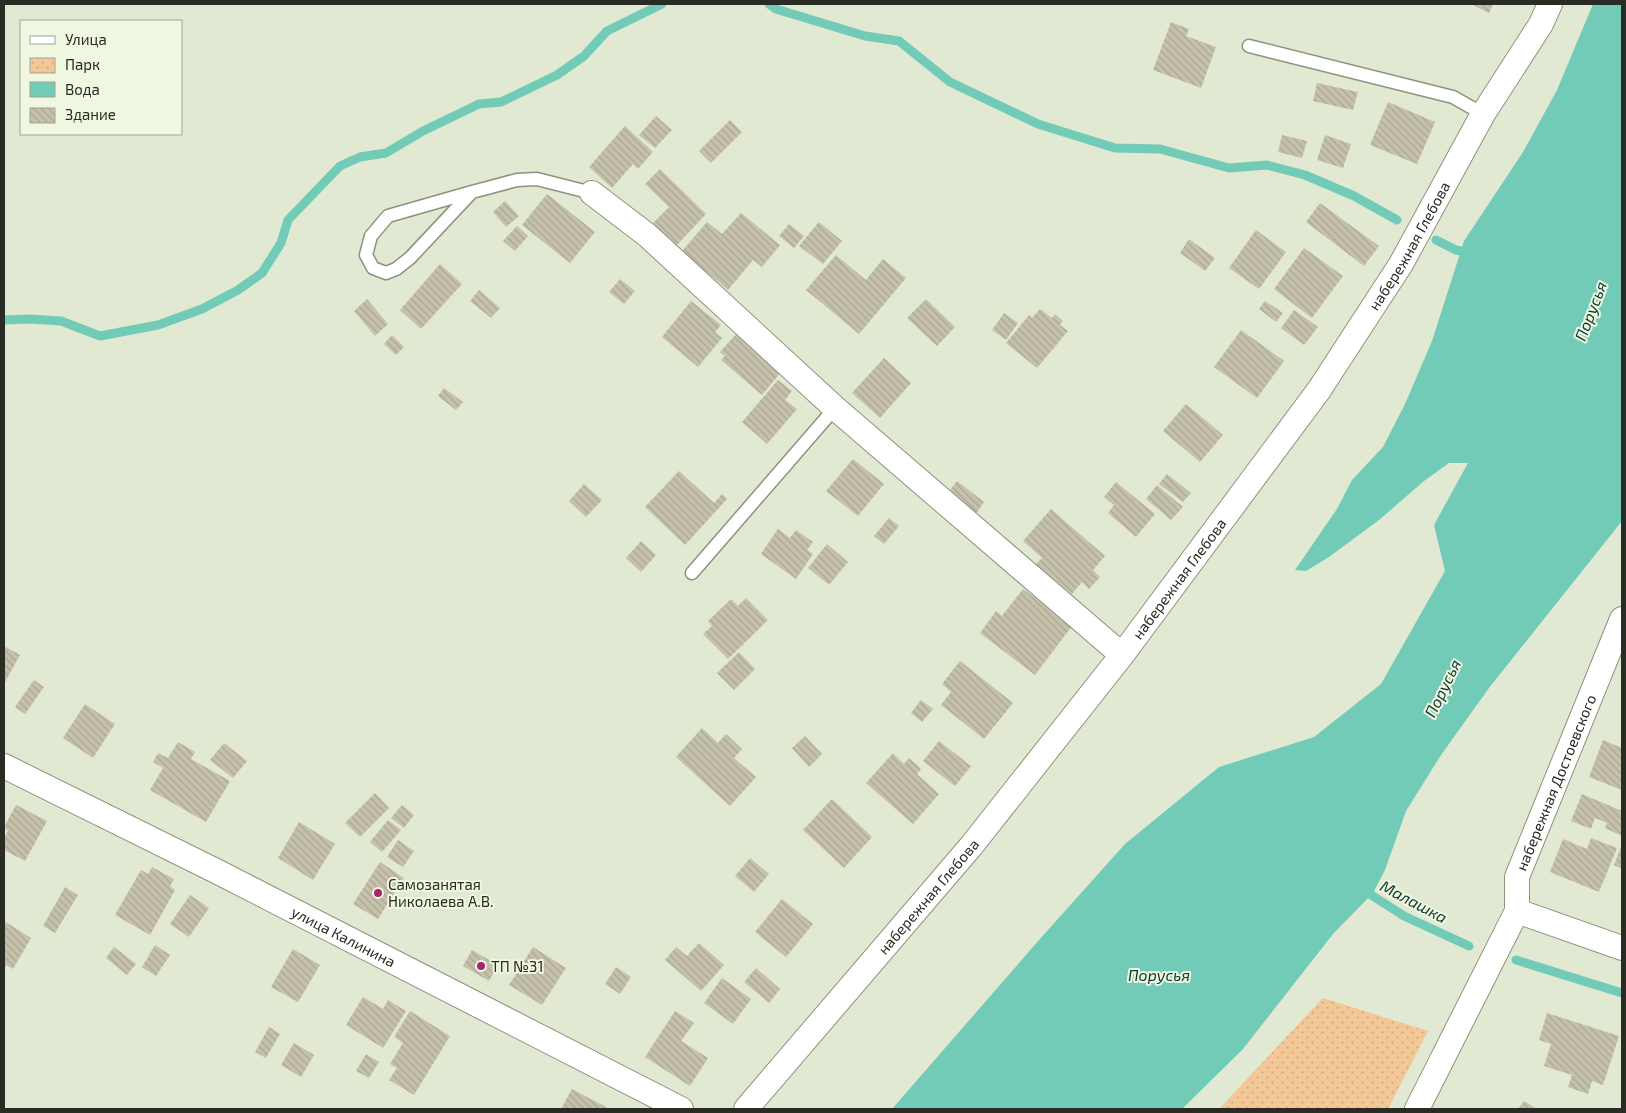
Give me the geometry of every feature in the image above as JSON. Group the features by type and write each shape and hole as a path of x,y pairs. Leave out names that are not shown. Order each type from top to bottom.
{"street":[{"name":"набережная Глебова","path":"746,1109 972,844 1122,655 1320,390 1401,264 1483,114 1541,24 1550,4"},
{"path":"592,193 647,235 835,408 1122,655"},
{"name":"набережная Достоевского","path":"1417,1109 1517,911 1517,877 1622,619"},
{"name":"улица Калинина","path":"4,766 218,872 681,1109"},
{"path":"1517,911 1622,948"}],"lane":[{"path":"1249,46 1452,98 1483,114"},
{"path":"472,192 410,258 396,269 386,273 373,268 366,255 368,246 371,236 388,216 472,192 517,180 537,179 592,193"},
{"path":"692,573 835,408"}],"green space":[{"path":"1323,998 1428,1031 1388,1109 1219,1109"}],"water":[{"name":"Порусья","path":"1593,4 1622,4 1622,521 1489,688 1441,755 1406,811 1385,870 1373,893 1333,934 1243,1049 1182,1109 892,1109 1125,844 1219,767 1314,737 1381,684 1445,571 1434,525 1468,463 1449,463 1424,481 1379,520 1329,557 1306,571 1295,570 1337,509 1352,480 1383,447 1405,404 1432,341 1464,241 1523,152 1557,90"}],"building":[{"path":"1471,4 1493,4 1489,13"},
{"path":"1171,22 1189,29 1186,36 1216,47 1201,88 1153,70"},
{"path":"1317,83 1358,92 1353,110 1313,101"},
{"path":"1388,102 1435,122 1417,164 1370,145"},
{"path":"656,116 672,130 655,148 639,135"},
{"path":"730,120 742,132 711,163 699,151"},
{"path":"625,126 653,152 638,169 633,164 612,188 589,167"},
{"path":"1282,135 1307,141 1302,158 1278,152"},
{"path":"1325,135 1351,144 1343,168 1317,160"},
{"path":"660,169 706,214 676,246 652,224 669,207 645,184"},
{"path":"547,194 595,232 570,263 522,225"},
{"path":"505,201 519,216 506,227 493,212"},
{"path":"1320,203 1379,246 1364,266 1306,222"},
{"path":"741,213 780,245 762,267 753,260 728,290 682,251 707,222 722,234"},
{"path":"819,222 842,241 823,264 799,246"},
{"path":"789,224 804,236 794,248 779,236"},
{"path":"517,226 528,236 515,251 503,241"},
{"path":"1256,230 1286,252 1259,289 1229,268"},
{"path":"1189,239 1215,258 1205,271 1180,253"},
{"path":"1304,248 1343,276 1312,318 1274,289"},
{"path":"836,255 866,280 883,259 906,278 859,334 806,290"},
{"path":"440,264 462,284 421,329 400,310"},
{"path":"620,279 635,291 624,304 609,292"},
{"path":"479,290 500,308 491,318 470,301"},
{"path":"367,299 388,324 375,336 354,311"},
{"path":"926,299 955,327 937,346 907,318"},
{"path":"691,301 721,325 715,332 722,338 698,367 662,337"},
{"path":"1265,301 1283,313 1276,322 1259,309"},
{"path":"1040,309 1052,318 1055,314 1063,321 1060,325 1068,331 1037,368 1006,343 1029,315 1032,318"},
{"path":"1294,310 1318,327 1304,345 1281,328"},
{"path":"1004,313 1018,323 1006,340 992,330"},
{"path":"1241,330 1284,361 1257,398 1214,367"},
{"path":"737,333 782,371 762,395 721,360 725,356 720,352"},
{"path":"392,335 404,347 396,355 384,344"},
{"path":"884,358 911,383 880,418 852,393"},
{"path":"778,380 792,391 785,400 797,409 767,444 742,422"},
{"path":"444,388 463,402 456,410 438,396"},
{"path":"1186,404 1223,435 1200,462 1163,431"},
{"path":"853,459 884,484 858,516 826,491"},
{"path":"679,471 714,503 722,494 727,499 685,545 645,507"},
{"path":"1167,474 1191,493 1183,502 1159,484"},
{"path":"957,481 984,502 975,515 947,494"},
{"path":"1116,482 1155,514 1136,537 1108,513 1114,505 1104,497"},
{"path":"584,484 602,500 586,517 569,501"},
{"path":"1157,485 1183,507 1171,520 1146,499"},
{"path":"1051,509 1105,556 1093,570 1100,577 1089,589 1082,582 1072,594 1036,564 1042,558 1023,541"},
{"path":"889,518 899,526 884,544 874,536"},
{"path":"778,529 790,538 796,530 813,542 807,550 813,554 796,579 761,554"},
{"path":"641,541 656,555 641,572 626,558"},
{"path":"827,544 848,562 829,585 808,568"},
{"path":"1023,589 1072,626 1035,675 980,633 996,611 1002,616"},
{"path":"746,598 768,620 728,659 703,634 712,626 708,621 731,599 738,606"},
{"path":"4,646 20,655 4,684"},
{"path":"739,652 755,669 734,690 717,673"},
{"path":"960,661 1013,703 984,739 941,705 951,692 942,684"},
{"path":"34,680 44,687 25,714 15,707"},
{"path":"921,700 933,709 922,722 911,713"},
{"path":"85,704 115,724 93,758 63,738"},
{"path":"702,728 718,743 726,734 742,749 734,758 756,777 730,806 676,757"},
{"path":"805,736 822,754 809,767 792,748"},
{"path":"1603,740 1622,748 1622,790 1589,777"},
{"path":"939,741 971,766 955,786 923,761"},
{"path":"178,742 195,752 191,759 230,781 206,822 150,790 163,768 153,762 158,753 168,758"},
{"path":"224,743 247,761 233,778 210,760"},
{"path":"893,753 904,764 909,758 921,769 917,774 939,794 913,824 866,783"},
{"path":"375,793 389,808 360,837 345,823"},
{"path":"1582,794 1622,811 1622,836 1605,828 1607,823 1595,818 1591,829 1571,821"},
{"path":"832,799 872,837 844,868 803,830"},
{"path":"16,805 47,821 25,861 4,850 4,838 8,831 4,827"},
{"path":"402,805 414,815 404,828 391,818"},
{"path":"388,820 401,830 382,852 370,842"},
{"path":"299,822 335,844 313,880 278,858"},
{"path":"1591,838 1617,848 1599,892 1550,872 1563,839 1587,849"},
{"path":"398,840 414,851 403,867 387,857"},
{"path":"1622,844 1622,869 1614,865"},
{"path":"750,858 769,874 754,892 735,876"},
{"path":"380,862 404,878 378,919 353,904"},
{"path":"152,867 174,879 170,886 175,890 150,935 115,915 141,870 148,874"},
{"path":"65,887 78,895 55,933 43,926"},
{"path":"190,895 209,908 189,937 170,924"},
{"path":"782,899 813,924 786,957 755,932"},
{"path":"4,921 31,938 13,969 6,965 4,969"},
{"path":"699,943 724,965 701,991 665,960 676,947 687,956"},
{"path":"155,945 170,955 156,976 142,967"},
{"path":"114,947 136,964 127,975 106,958"},
{"path":"533,947 566,968 542,1005 509,985"},
{"path":"293,949 320,965 298,1002 271,987"},
{"name":"ТП №31","path":"472,950 498,965 489,981 463,966"},
{"path":"616,967 631,977 620,994 605,984"},
{"path":"756,968 780,989 769,1003 744,982"},
{"path":"722,978 751,999 733,1024 704,1003"},
{"path":"363,997 383,1009 388,1000 406,1011 383,1048 346,1025"},
{"path":"410,1011 450,1036 414,1095 389,1080 397,1068 390,1064 403,1043 394,1037"},
{"path":"675,1011 694,1023 681,1041 708,1058 690,1086 645,1057"},
{"path":"1547,1013 1619,1036 1603,1085 1592,1081 1588,1094 1568,1087 1572,1075 1544,1066 1551,1044 1539,1040"},
{"path":"269,1027 280,1034 266,1058 255,1052"},
{"path":"294,1043 314,1055 301,1077 281,1065"},
{"path":"366,1054 379,1062 369,1078 356,1071"},
{"path":"572,1089 606,1107 605,1109 561,1109"},
{"path":"1524,1101 1537,1109 1518,1109"}],"waterway":[{"path":"4,320 61,321 100,336 158,325 202,309 238,290 262,273 281,243 288,220 340,166 360,157 386,153 423,131 479,104 501,102 557,75 584,56 607,31 662,4"},
{"path":"769,4 776,9 865,36 899,41 950,82 1038,124 1115,148 1160,149 1229,168 1267,165 1305,175 1354,196 1397,220"},
{"path":"1436,240 1456,250 1471,253"},
{"name":"Малашка","path":"1362,889 1404,916 1469,946"},
{"name":"Малашка","path":"1516,960 1622,993"}],"place":[{"name":"Самозанятая Николаева А.В.","path":"378,893"},
{"name":"ТП №31","path":"481,966"}]}
